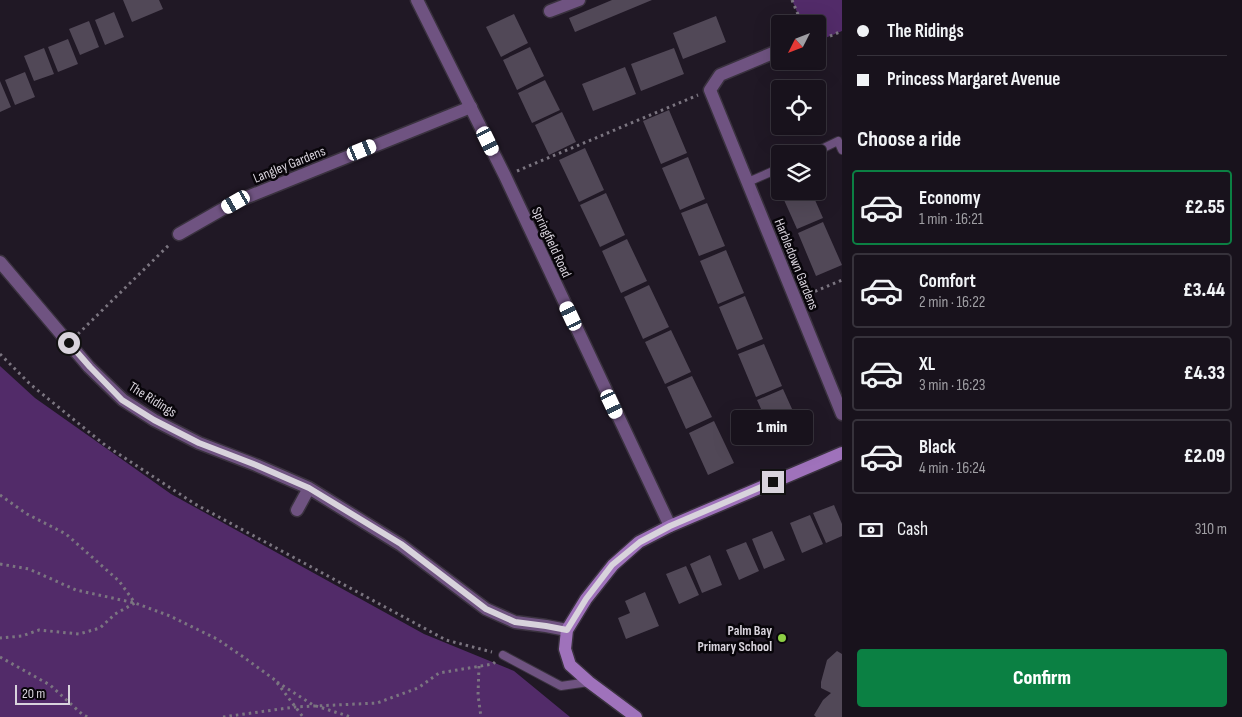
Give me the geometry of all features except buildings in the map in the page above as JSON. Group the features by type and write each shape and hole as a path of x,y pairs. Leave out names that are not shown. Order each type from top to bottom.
{"main road":[{"path":"636,717 588,682 570,665 565,649 567,630 586,599 612,565 640,542 670,526 842,453"}],"street":[{"name":"Springfield Road","path":"417,0 505,176 670,526"},
{"path":"550,11 579,0"},
{"path":"710,90 720,75 771,54"},
{"name":"Harbledown Gardens","path":"710,90 842,414"},
{"name":"Langley Gardens","path":"179,234 236,202 471,107"},
{"name":"The Ridings","path":"0,262 90,367 122,400 154,420 199,443 309,488 401,544 486,609 515,622 567,630"},
{"path":"297,510 309,488"}],"lane":[{"path":"826,147 838,141 842,150"},
{"path":"748,182 771,172"},
{"path":"503,655 562,686 588,682"}],"path":[{"path":"792,0 798,15"},
{"path":"826,38 842,31"},
{"path":"505,176 710,90"},
{"path":"69,343 179,234"},
{"path":"794,300 842,280"},
{"path":"0,354 30,384 105,445 195,504 446,640 503,655"},
{"path":"0,495 27,514 66,534 119,581 135,603"},
{"path":"0,564 29,569 76,590 135,603 170,616 217,639 313,706 351,717"},
{"path":"0,638 22,636 39,630 79,634 100,628 115,614 135,603"},
{"path":"223,717 295,707 377,702 418,688 439,673 493,664 503,655"},
{"path":"0,657 50,685 88,717"},
{"path":"479,666 478,695 481,717"},
{"path":"275,680 303,717"}],"shaded area":[{"path":"792,0 842,0 842,31 826,38 826,15 798,15"},
{"path":"0,366 35,398 171,494 424,634 514,671 570,717 0,717"}],"place":[{"name":"Palm Bay Primary School","path":"782,638"}],"route":[{"path":"69,343 122,400 154,420 199,443 309,488 401,544 486,609 515,622 567,630 586,599 612,565 640,542 670,526 773,482"}]}
